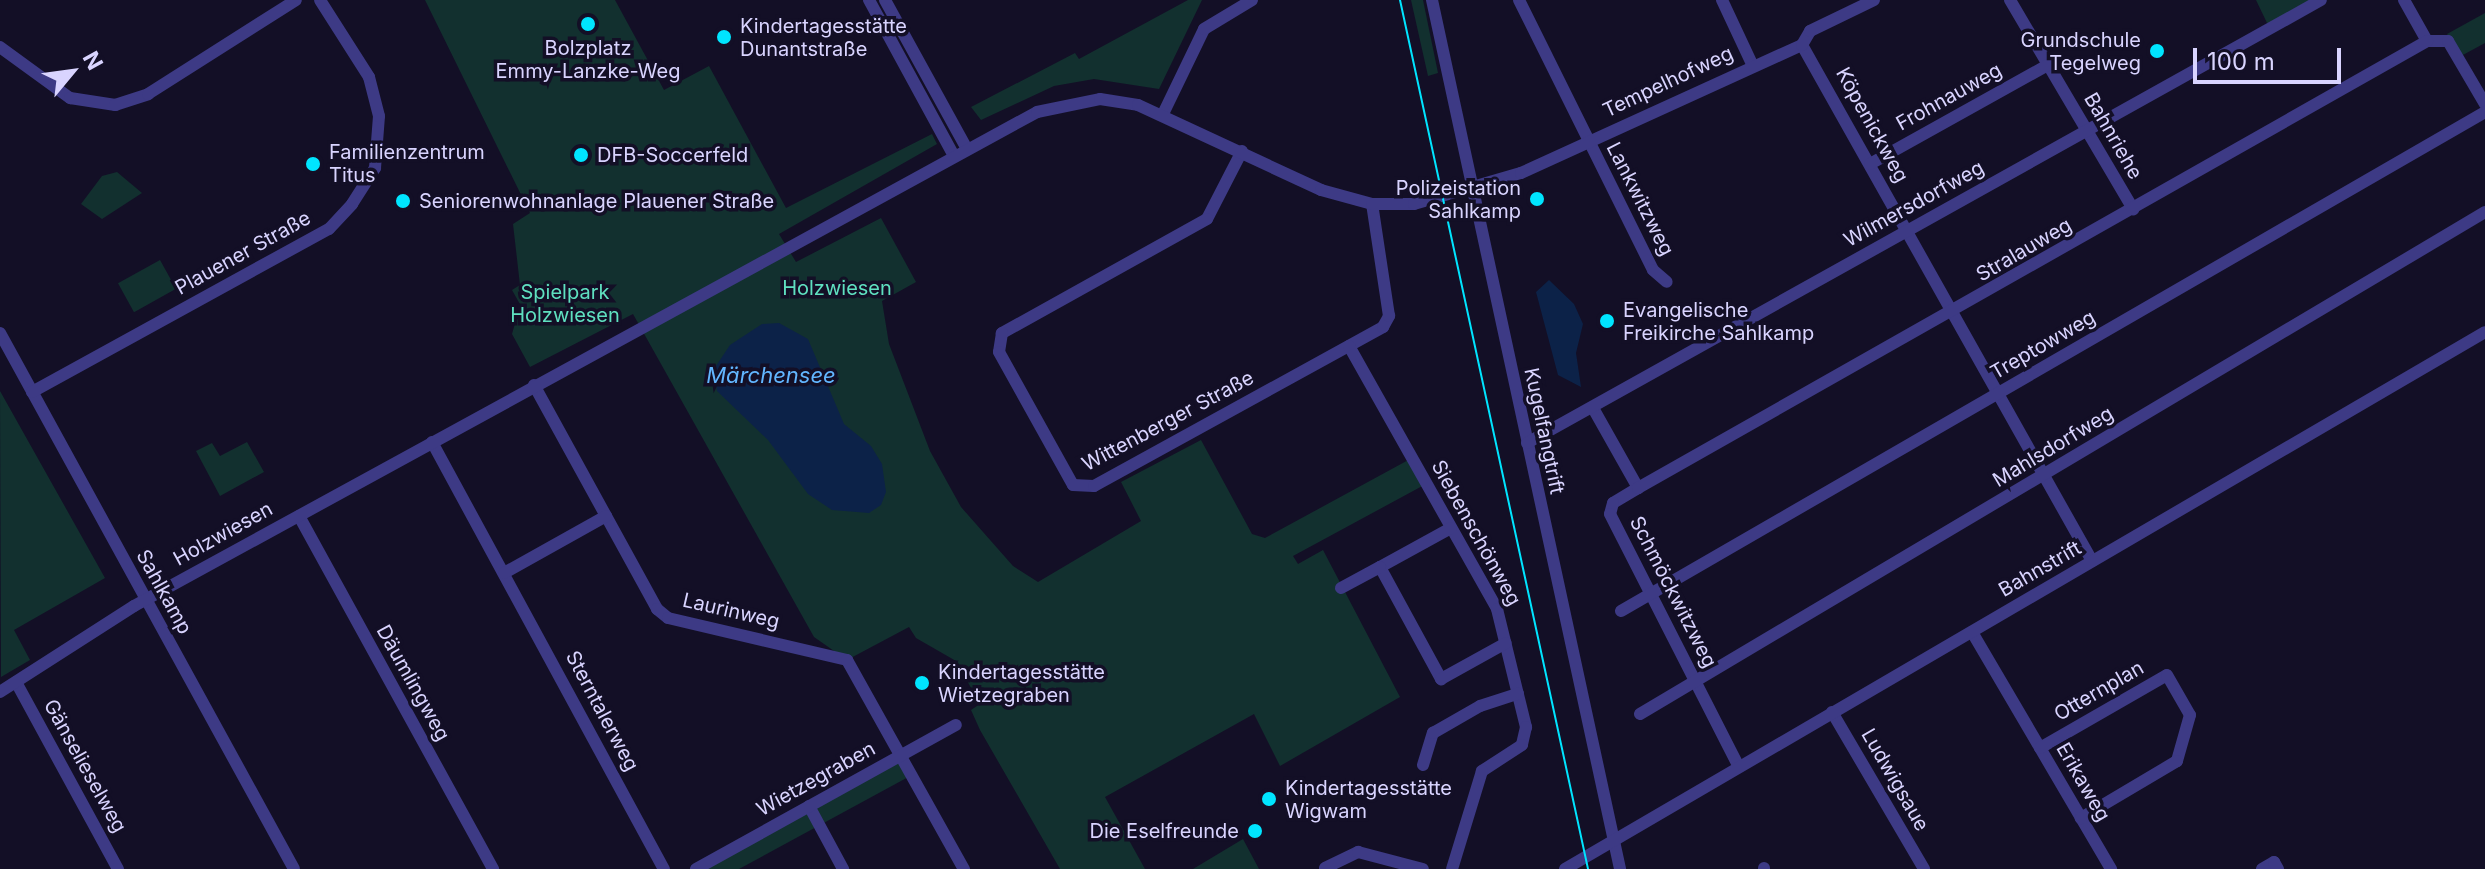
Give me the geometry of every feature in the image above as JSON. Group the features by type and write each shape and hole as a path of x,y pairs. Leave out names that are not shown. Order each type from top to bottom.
{"street":[{"path":"0,47 70,98 115,105 148,94 296,0"},
{"name":"Plauener Straße","path":"32,392 329,229 352,204 375,168 379,116 369,77 320,0"},
{"path":"869,0 954,156"},
{"path":"885,0 967,149"},
{"path":"1163,114 1204,29 1252,0"},
{"name":"Kugelfangtrift","path":"1432,0 1620,869"},
{"name":"Lankwitzweg","path":"1519,0 1653,270 1667,282"},
{"path":"1722,0 1752,64"},
{"name":"Tempelhofweg","path":"1471,191 1588,142 1752,64 1802,45 1810,31 1860,3 1874,0"},
{"name":"Bahnriehe","path":"2010,0 2133,209"},
{"name":"Wilmersdorfweg","path":"1527,443 2321,0"},
{"path":"2404,0 2427,41 2448,41 2485,104"},
{"name":"Stralauweg","path":"1638,488 1952,314 2427,41"},
{"name":"Köpenickweg","path":"1802,45 2092,561"},
{"name":"Frohnauweg","path":"1870,164 2048,65"},
{"name":"Holzwiesen","path":"0,692 146,600 1037,112 1075,101 1122,101 1163,114 1321,190 1372,204 1414,204 1471,191"},
{"name":"Treptowweg","path":"1621,611 2485,112"},
{"name":"Wittenberger Straße","path":"1242,151 1207,219 1002,333 999,352 1073,485 1094,486 1383,327 1389,316 1372,204"},
{"name":"Mahlsdorfweg","path":"1640,714 2485,212"},
{"name":"Bahnstrift","path":"1565,869 1738,765 2485,332"},
{"name":"Sahlkamp","path":"0,333 294,869"},
{"name":"Siebenschönweg","path":"1349,346 1497,609 1527,737 1482,771 1452,869"},
{"name":"Laurinweg","path":"534,385 663,615 847,660 964,869"},
{"name":"Schmöckwitzweg","path":"1593,408 1638,488 1609,508 1738,765"},
{"name":"Sterntalerweg","path":"432,442 664,869"},
{"name":"Däumlingweg","path":"299,516 493,869"},
{"path":"504,573 606,516"},
{"path":"1341,588 1451,528"},
{"path":"1380,567 1441,679 1506,643"},
{"name":"Erikaweg","path":"1972,632 2111,869"},
{"name":"Otternplan","path":"2040,748 2167,675 2190,715 2177,761 2081,818"},
{"name":"Gänselieselweg","path":"16,682 118,869"},
{"path":"1423,765 1433,733 1480,706 1518,694"},
{"name":"Ludwigsaue","path":"1832,712 1924,869"},
{"name":"Wietzegraben","path":"696,869 956,725"},
{"path":"809,806 843,869"},
{"path":"1325,868 1358,852 1423,869"},
{"path":"2262,869 2274,862 2278,869"}],"green space":[{"name":"Spielpark Holzwiesen","path":"425,0 615,0 664,90 709,66 786,208 932,134 937,144 779,234 796,262 881,218 916,282 882,301 889,344 930,451 961,507 1013,566 1038,582 1141,521 1121,482 1201,440 1252,534 1265,538 1412,458 1426,484 1293,556 1298,564 1323,550 1400,697 1280,766 1254,714 1105,797 1145,869 1060,869 980,730 971,710 980,704 956,661 916,638 909,627 847,660 814,637 633,314 530,367 512,334 516,320 526,315 512,290 520,285 513,224 530,213"},
{"path":"1188,0 1202,0 1159,89 1094,79 1054,86 981,120 971,107 1075,53 1079,59"},
{"path":"1411,0 1423,0 1438,73 1428,76"},
{"path":"2256,0 2313,0 2268,25"},
{"path":"2485,13 2485,43 2461,56 2447,34"},
{"path":"117,172 142,193 102,219 81,204 102,176"},
{"path":"160,260 176,289 134,312 118,283"},
{"path":"0,391 105,578 14,630 30,660 1,677"},
{"path":"247,442 264,472 220,496 196,451 212,443 220,456"},
{"path":"902,755 912,775 739,869 696,869"},
{"path":"1243,839 1259,869 1193,869"}],"water":[{"path":"1549,280 1574,304 1583,324 1576,353 1581,387 1558,375 1536,292"},
{"name":"Märchensee","path":"779,323 808,339 844,424 871,446 882,464 886,492 881,505 869,513 832,510 808,494 768,440 717,391 714,369 730,345 762,324"}],"tram line":[{"path":"1400,0 1588,869"}],"place":[{"name":"Bolzplatz Emmy-Lanzke-Weg","path":"588,24"},
{"name":"Kindertagesstätte Dunantstraße","path":"724,37"},
{"name":"Grundschule Tegelweg","path":"2157,51"},
{"name":"DFB-Soccerfeld","path":"581,155"},
{"name":"Familienzentrum Titus","path":"313,164"},
{"name":"Polizeistation Sahlkamp","path":"1537,199"},
{"name":"Seniorenwohnanlage Plauener Straße","path":"403,201"},
{"name":"Evangelische Freikirche Sahlkamp","path":"1607,321"},
{"name":"Kindertagesstätte Wietzegraben","path":"922,683"},
{"name":"Kindertagesstätte Wigwam","path":"1269,799"},
{"name":"Die Eselfreunde","path":"1255,831"}]}
